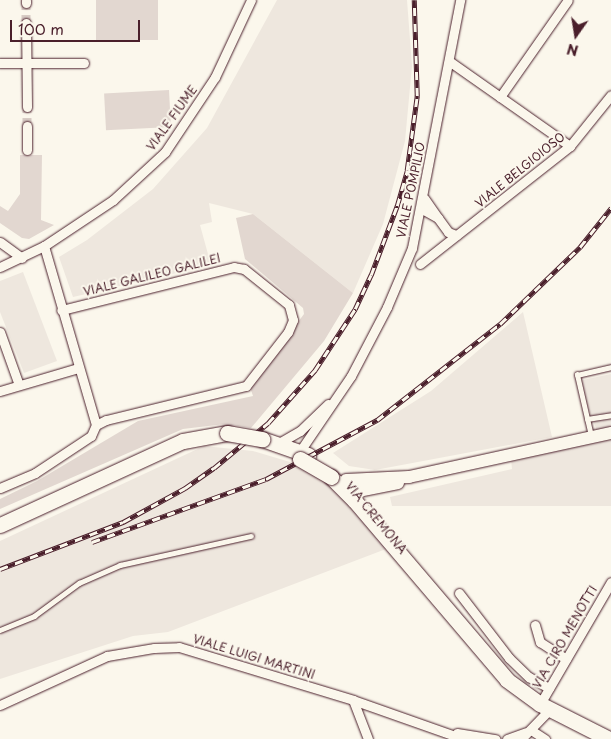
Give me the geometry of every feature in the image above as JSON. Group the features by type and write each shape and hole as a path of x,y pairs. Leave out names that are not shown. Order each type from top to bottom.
{"main road":[{"path":"354,495 396,484 409,477 611,433"},
{"name":"VIA CREMONA","path":"0,525 170,446 200,436 226,436 259,442 301,455"},
{"name":"VIA CREMONA","path":"259,442 279,443 301,455 354,495 494,667 545,707 610,739"}],"street":[{"name":"VIALE FIUME","path":"0,267 44,246 113,200 165,152 215,78 251,0"},
{"name":"VIALE POMPILIO","path":"301,455 334,399 351,376 387,307 412,248 422,209 460,0"},
{"path":"500,97 568,0"},
{"path":"26,23 27,106"},
{"path":"449,61 570,146"},
{"path":"0,63 84,63"},
{"name":"VIALE BELGIOIOSO","path":"420,264 443,246 452,233 570,146 611,95"},
{"path":"27,126 27,150"},
{"path":"424,198 438,218 452,233"},
{"path":"422,209 438,218"},
{"path":"0,242 22,258"},
{"path":"0,488 35,473 92,436 96,425 61,310 44,246"},
{"name":"VIALE GALILEO GALILEI","path":"61,310 234,267 244,269 288,305 293,320 288,332 246,386 117,417 96,425"},
{"path":"0,332 19,385"},
{"path":"0,391 78,368"},
{"name":"VIALE POMPILIO","path":"279,443 300,431 334,399"},
{"name":"VIA CIRO MENOTTI","path":"545,707 549,688 611,582"},
{"path":"459,593 509,658 529,677 549,688"},
{"path":"535,625 540,642 566,660"},
{"name":"VIALE LUIGI MARTINI","path":"0,704 107,656 171,648 204,653 353,700 446,731 464,739"},
{"path":"353,700 368,739"},
{"path":"521,739 531,730 545,707"},
{"path":"508,739 531,730"},
{"path":"531,730 545,739"},
{"name":"VIALE LUIGI MARTINI","path":"446,731 496,739"}],"lane":[{"path":"591,438 577,375 611,367"},
{"path":"587,419 611,414"},
{"path":"0,630 34,616 79,583 120,565 251,536"}],"shaded area":[{"path":"96,0 158,0 158,40 96,40"},
{"path":"277,0 407,0 412,66 405,141 383,224 353,293 253,214 209,203 212,222 200,225 211,265 73,297 59,257 87,240 153,189 207,128"},
{"path":"169,90 171,127 106,130 104,93"},
{"path":"20,155 42,155 41,220 54,225 29,239 22,238 0,223 0,206 8,211 20,194"},
{"path":"253,214 353,293 324,341 251,428 225,424 183,429 0,509 0,499 37,481 138,421 253,396 250,387 304,314 303,308 245,259 236,218"},
{"path":"23,272 57,361 24,373 0,312 0,281"},
{"path":"523,312 552,437 375,470 349,466 333,453 431,391"},
{"path":"611,374 611,428 597,431 578,381"},
{"path":"611,436 611,506 392,506 390,497 512,469 511,459"},
{"path":"204,446 253,451 290,462 322,477 348,498 386,549 168,632 133,636 0,679 0,541"}],"tunnel":[{"path":"26,3 26,23"},
{"path":"27,107 27,126"}],"railway":[{"path":"0,569 123,522 185,488 214,468 268,423 315,370 355,309 371,275 397,206 407,170 417,96 414,0"},
{"path":"92,542 266,479 377,420 500,324 580,247 611,208"}]}
